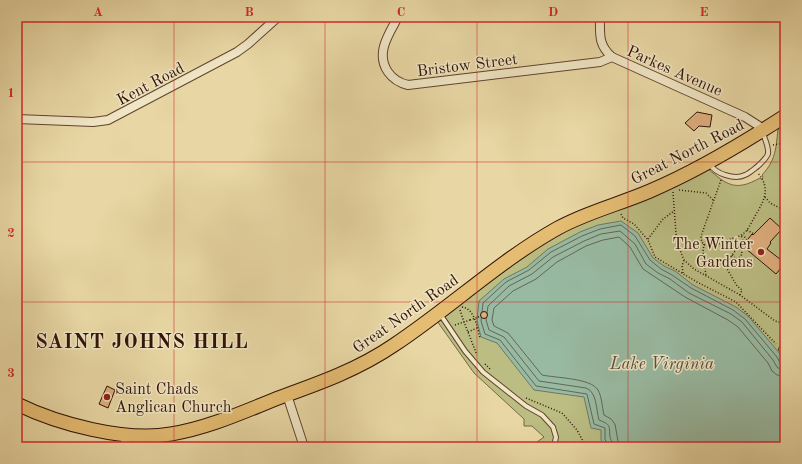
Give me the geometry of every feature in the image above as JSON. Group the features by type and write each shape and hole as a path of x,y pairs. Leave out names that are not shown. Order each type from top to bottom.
{"highway":[{"name":"Great North Road","path":"17,404 53,419 102,431 126,441 179,433 287,395 364,364 394,345 489,273 559,227 647,192 708,162 763,131 785,116"}],"street":[{"name":"Kent Road","path":"17,119 93,122 108,120 237,52 278,17"},
{"name":"Bristow Street","path":"398,17 383,49 383,63 391,76 402,84 408,85 600,62 612,56"},
{"name":"Parkes Avenue","path":"600,17 601,42 603,48 612,56 745,117 763,131"},
{"path":"287,395 304,447"}],"lane":[{"path":"708,162 713,170 720,173 733,177 746,175 764,160 768,154 763,131"},
{"path":"438,312 465,351 483,372 526,406 542,415 552,426 556,437 556,444 554,447"},
{"path":"781,350 785,344"}],"path":[{"path":"767,146 785,143"},
{"path":"706,276 703,252 704,244 701,240 701,236 722,177 720,173"},
{"path":"704,244 715,246 742,235 747,230 765,197 766,190 761,177"},
{"path":"713,200 706,193 676,190 672,191 679,248 684,260 694,269 740,296 775,321 785,324"},
{"path":"765,197 770,203 782,208"},
{"path":"648,240 663,219 674,211"},
{"path":"620,213 623,218 634,224 648,240 655,257 697,282 736,302 781,350"},
{"path":"747,230 754,234"},
{"path":"740,296 742,290 737,286 726,267 728,261 743,240 742,235"},
{"path":"732,255 736,259 742,254 740,248 747,240 742,235"},
{"path":"683,274 682,266 684,260"},
{"path":"478,356 460,312 462,307 466,308 473,314 480,338"},
{"path":"464,322 480,316"},
{"path":"468,332 477,328"},
{"path":"483,362 492,371"},
{"path":"525,398 562,412 577,430 585,447"}],"green space":[{"name":"Lake Virginia","path":"785,124 785,447 530,447 544,437 532,426 524,426 524,419 474,373 437,321 545,241 607,211 707,168 720,179 732,185 744,185 760,178 762,179 762,175 773,159 778,129"}],"water":[{"name":"Lake Virginia","path":"621,221 638,233 653,258 664,266 675,271 693,285 736,307 748,316 781,355 785,365 785,447 604,447 601,440 601,430 591,428 584,397 534,390 497,343 481,337 477,321 479,301 504,279 527,267 548,249 580,232 598,225"}],"building":[{"path":"697,112 712,115 710,127 699,126 694,131 685,123"},
{"name":"The Winter Gardens","path":"770,218 782,229 770,242 771,243 767,249 785,263 776,274 745,248 744,244 752,234 753,235"},
{"path":"484,311 487,312 487,318 484,319 481,318 480,315 481,312"},
{"name":"Saint Chads Anglican Church","path":"107,386 115,390 108,408 99,404"}],"place":[{"name":"The Winter Gardens","path":"761,252"},
{"name":"Saint Chads Anglican Church","path":"107,397"}],"district":[{"name":"SAINT JOHNS HILL","path":"142,341"}]}
